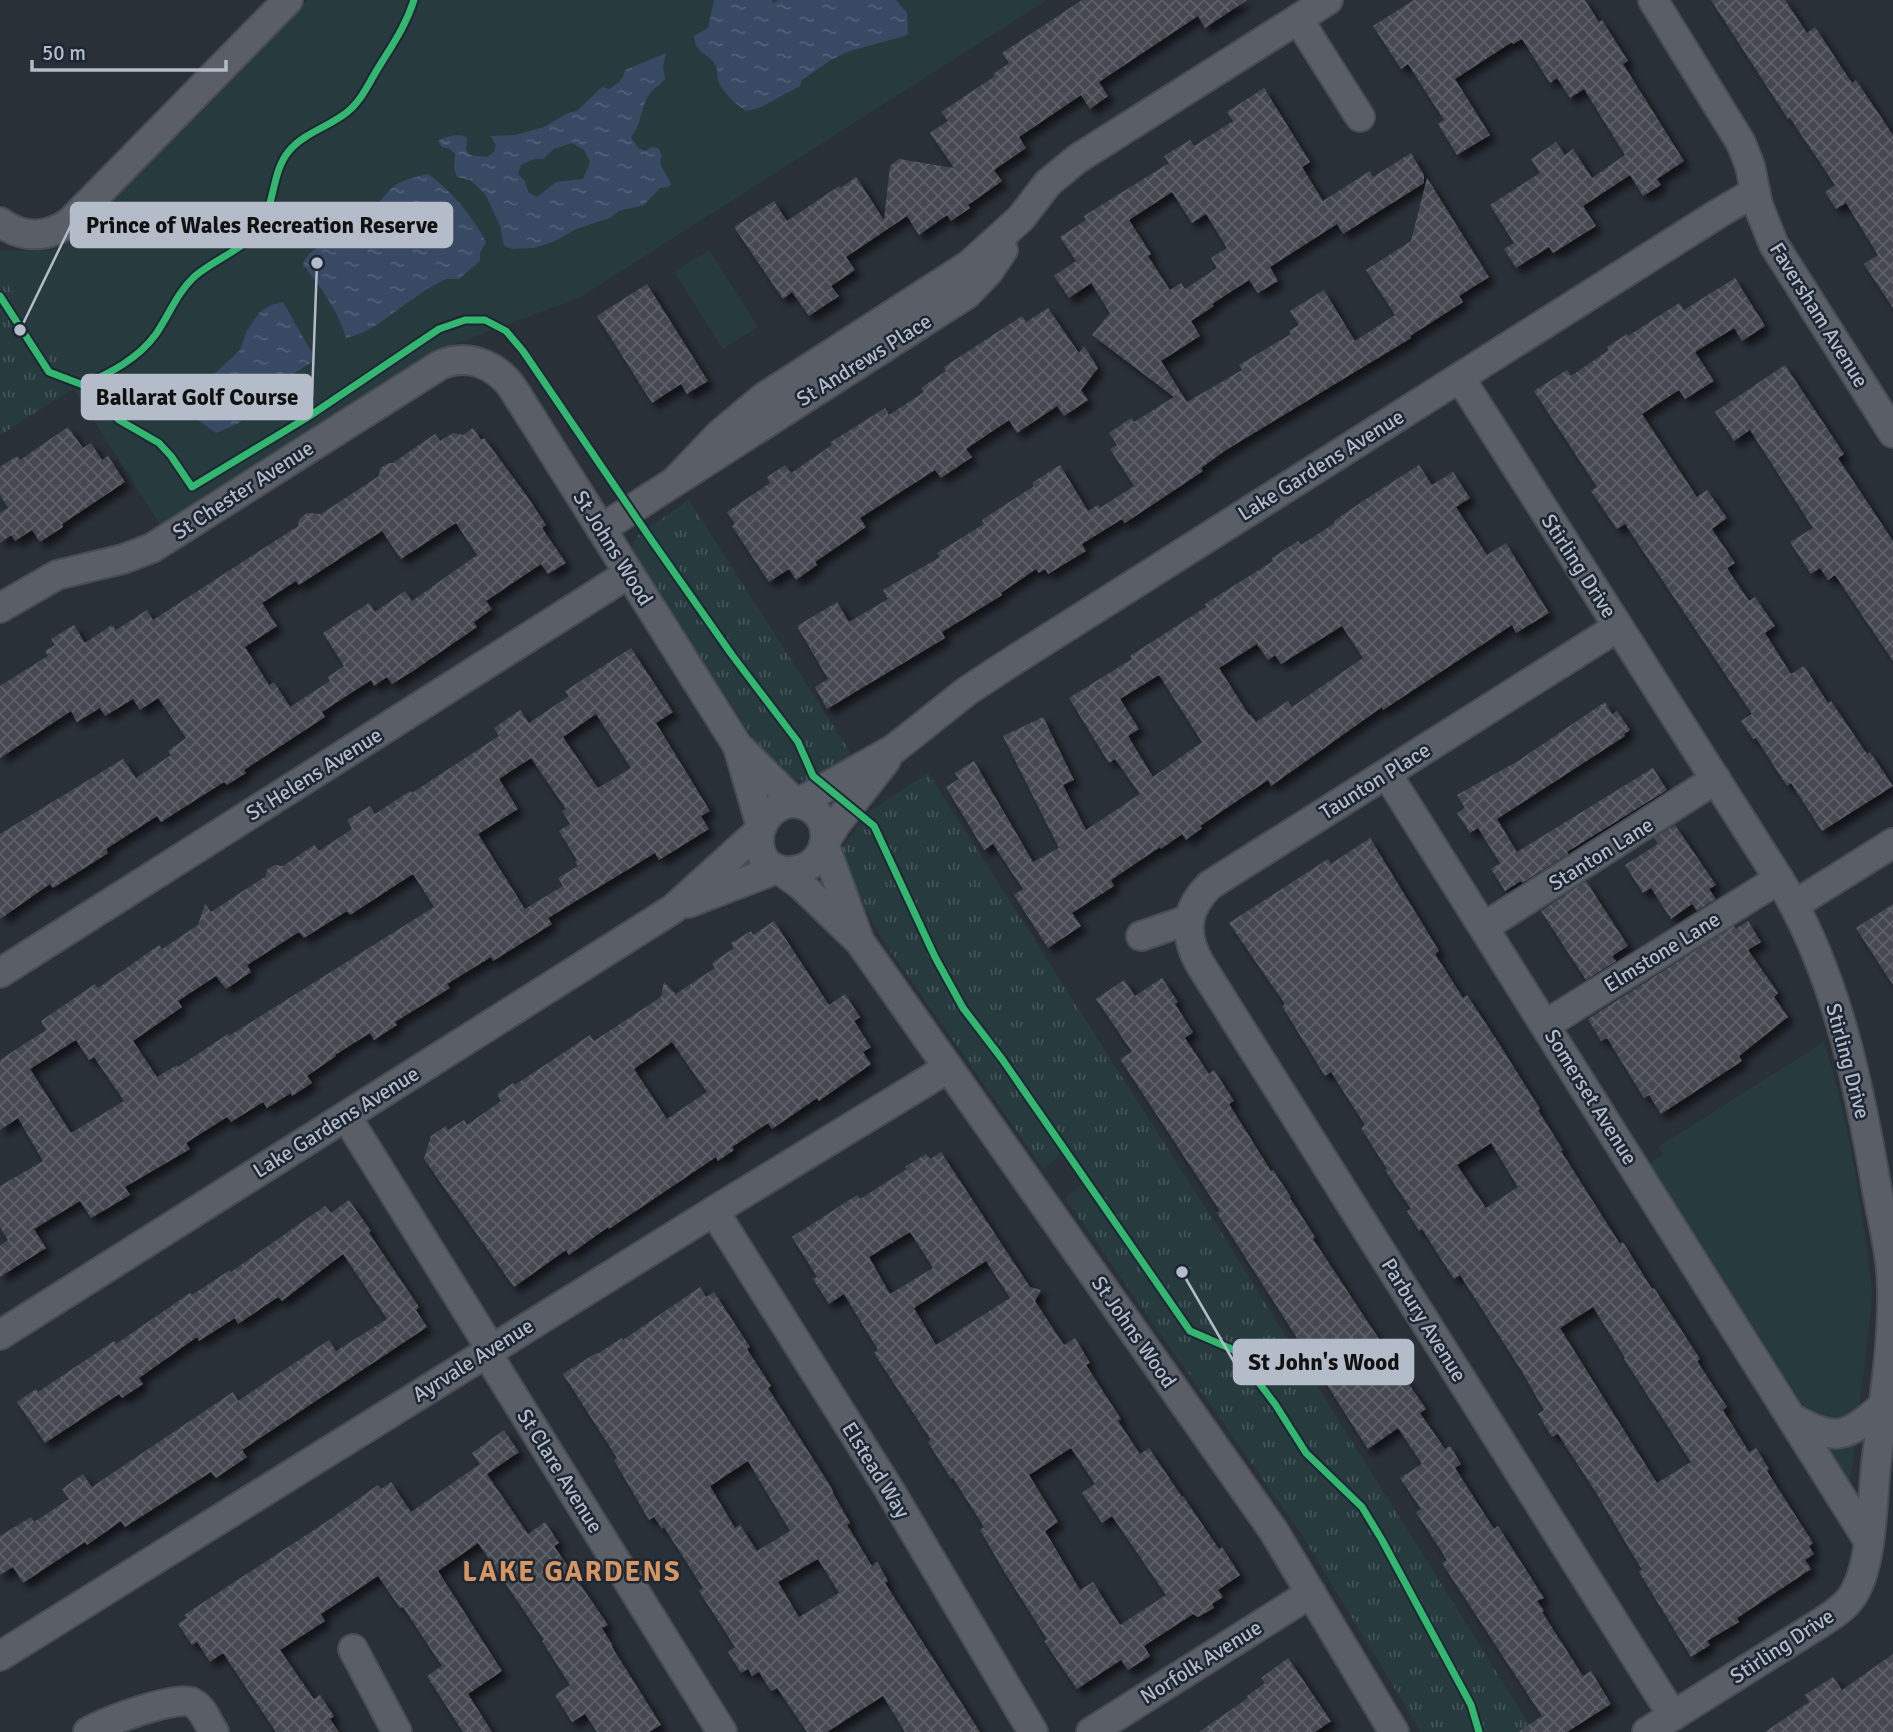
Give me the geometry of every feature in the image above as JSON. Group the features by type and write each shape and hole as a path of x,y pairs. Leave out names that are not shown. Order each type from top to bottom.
{"street":[{"path":"0,222 27,234 43,234 70,222 288,0"},
{"name":"St Andrews Place","path":"601,529 967,294 993,266 1024,214 1048,183 1077,159 1328,0"},
{"path":"1653,0 1737,133 1750,166 1755,192"},
{"path":"1298,19 1360,117"},
{"name":"Lake Gardens Avenue","path":"796,803 894,749 967,691 1007,664 1719,212 1755,192"},
{"name":"Faversham Avenue","path":"1755,192 1768,232 1782,258 1893,433"},
{"name":"St Chester Avenue","path":"0,608 58,575 123,559 152,548 440,365 457,360 478,362"},
{"name":"St Johns Wood","path":"478,362 500,373 512,387 737,745 796,803"},
{"name":"Stirling Drive","path":"1460,377 1794,905 1846,1037 1866,1124 1892,1280 1883,1406 1868,1540 1861,1578 1847,1602 1822,1622 1647,1732"},
{"name":"St Helens Avenue","path":"0,973 628,574"},
{"name":"Taunton Place","path":"1188,920 1196,902 1210,885 1618,627"},
{"name":"St Johns Wood","path":"737,745 760,828"},
{"name":"Lake Gardens Avenue","path":"825,843 836,824 894,749"},
{"name":"Somerset Avenue","path":"1387,774 1868,1540"},
{"name":"Stanton Lane","path":"1484,927 1716,779"},
{"path":"796,803 808,806 817,814 823,825 825,843 819,856 810,865 797,870 778,870 768,862 762,852 760,828 773,810 796,803"},
{"name":"Lake Gardens Avenue","path":"0,1335 673,909 760,828"},
{"name":"St Johns Wood","path":"825,843 860,942"},
{"path":"1794,905 1893,843"},
{"name":"Lake Gardens Avenue","path":"673,909 778,870"},
{"name":"St Johns Wood","path":"778,870 800,885 860,942 1273,1530 1394,1732"},
{"name":"Elmstone Lane","path":"1545,1025 1779,879"},
{"path":"1140,936 1188,920"},
{"name":"Parbury Avenue","path":"1188,920 1189,942 1200,964 1673,1716"},
{"name":"Ayrvale Avenue","path":"0,1656 489,1350 948,1068"},
{"name":"St Clare Avenue","path":"346,1116 722,1732"},
{"name":"Elstead Way","path":"714,1211 889,1489 1033,1732"},
{"path":"1794,1419 1821,1433 1839,1434 1860,1424 1883,1406"},
{"name":"Norfolk Avenue","path":"1091,1732 1311,1593"},
{"path":"353,1649 397,1732"},
{"path":"88,1732 115,1718 182,1701 197,1706 214,1732"}],"green space":[{"path":"308,0 1047,0 579,298 435,351 161,526 0,274 0,251 61,250"},
{"path":"709,250 758,327 723,349 674,272"},
{"path":"0,274 79,385 0,435"},
{"path":"689,500 852,755 822,776 795,779 772,766 633,557 632,546 637,536"},
{"path":"928,773 1215,1223 1534,1732 1421,1732 1302,1535 1065,1198 1086,1182 1065,1153 1043,1168 882,939 841,862 843,846 870,811"},
{"path":"1824,1042 1853,1160 1872,1298 1860,1404 1857,1410 1838,1423 1807,1411 1651,1165 1663,1154 1658,1147"},
{"path":"1809,1439 1856,1440 1849,1488"}],"water":[{"path":"714,0 771,0 774,3 778,0 896,0 907,13 908,35 850,51 831,60 802,80 800,86 759,108 746,111 724,91 719,83 716,66 695,42 694,36 708,28"},
{"path":"666,53 663,67 665,79 648,96 638,126 631,137 638,148 645,151 652,147 658,148 662,155 662,167 671,185 660,188 644,205 619,211 610,218 576,229 555,241 534,248 512,249 504,246 500,225 485,194 470,180 457,177 454,169 455,154 442,147 438,141 452,136 464,136 467,137 466,150 470,155 487,157 494,152 496,144 490,136 515,135 544,127 568,113 577,111 602,87 609,89 617,83 625,70","holes":["572,143 584,150 590,162 583,179 556,182 537,197 528,192 525,181 518,174 521,165 534,159 543,159 554,149"]},
{"path":"428,174 453,196 481,233 486,242 480,253 480,261 459,279 446,279 424,291 375,326 346,338 328,300 303,265 306,258 323,245 351,234 396,185"},
{"path":"283,302 315,358 281,382 239,423 216,433 191,415 187,399 240,350 247,330 259,313 271,305"}],"building":[{"path":"1082,0 1247,0 1205,28 1198,16 1099,82 1108,96 1090,109 1081,95 1019,137 1026,148 994,170 1002,181 951,221 947,215 919,235 907,216 846,257 855,270 831,286 839,296 809,316 792,292 783,299 734,227 774,201 787,221 856,177 884,220 890,166 899,159 954,168 930,133 948,121 941,112 995,76 993,74 1009,63 1002,53"},
{"path":"1414,0 1585,0 1599,22 1602,20 1628,61 1623,64 1684,161 1657,179 1661,185 1643,196 1630,175 1583,206 1596,226 1553,253 1549,247 1516,268 1504,249 1514,243 1490,205 1540,173 1531,159 1556,142 1565,155 1573,149 1592,178 1625,155 1584,89 1570,98 1557,78 1550,83 1522,39 1513,44 1512,42 1455,79 1490,135 1457,155 1438,124 1444,120 1408,64 1401,69 1373,26"},
{"path":"1711,0 1785,0 1807,33 1815,27 1852,83 1856,80 1893,135 1893,308 1864,264 1878,255 1846,203 1836,209 1825,192 1835,185 1790,118 1788,119"},
{"path":"1264,88 1310,162 1302,167 1323,201 1370,171 1373,177 1411,153 1424,175 1424,183 1343,234 1337,224 1270,267 1278,281 1258,293 1249,280 1191,321 1200,336 1161,361 1187,402 1242,370 1239,365 1291,334 1289,331 1299,325 1290,311 1324,290 1355,341 1395,315 1366,270 1411,241 1427,178 1489,277 1459,296 1463,302 1410,336 1411,338 1226,450 1201,468 1203,471 1125,523 1122,519 1082,544 1086,551 1048,574 1045,569 1039,573 1036,569 1001,593 1002,595 942,632 945,638 827,709 815,687 828,679 797,626 837,602 849,622 888,599 883,590 940,557 937,553 984,524 982,520 1034,486 1032,483 1060,465 1088,511 1098,505 1100,508 1134,486 1110,449 1117,445 1109,433 1131,418 1134,422 1174,397 1092,335 1110,313 1091,283 1069,298 1054,276 1076,261 1060,237 1086,220 1084,216 1169,163 1164,156 1190,140 1194,146 1233,121 1227,112","holes":["1172,192 1192,223 1206,214 1227,248 1211,258 1217,268 1185,289 1181,283 1170,290 1129,220"]},
{"path":"1735,278 1765,326 1742,341 1734,328 1695,352 1714,381 1685,399 1679,390 1642,414 1697,497 1707,490 1727,518 1712,529 1735,563 1727,568 1749,601 1755,597 1775,626 1765,633 1791,674 1804,666 1828,703 1831,701 1867,754 1870,752 1893,786 1822,831 1791,783 1787,786 1756,738 1753,739 1741,721 1752,714 1625,524 1617,529 1591,491 1597,487 1534,391 1567,370 1571,376 1609,350 1607,347 1679,303 1684,310"},
{"path":"647,284 708,381 687,394 681,384 652,403 597,316"},
{"path":"1048,308 1079,353 1084,346 1098,368 1081,390 1088,400 1064,416 1057,406 1017,433 1009,420 966,449 972,457 941,478 935,470 860,518 866,527 815,562 817,565 796,580 789,569 769,582 732,526 735,524 727,512 770,483 767,477 785,465 791,473 832,445 831,442 885,408 889,415 924,392 921,388 946,371 944,367 1022,316 1026,322"},
{"path":"1785,365 1844,454 1838,458 1893,541 1893,661 1835,575 1828,580 1820,568 1811,574 1790,542 1813,528 1750,430 1734,441 1715,412"},
{"path":"68,427 83,448 91,443 102,460 108,456 125,482 40,542 32,530 15,541 11,535 0,543 0,513 8,508 0,495 0,467 17,456 20,460"},
{"path":"473,428 481,440 484,438 527,496 546,525 542,528 566,563 548,574 541,564 486,601 492,609 474,622 477,627 413,671 392,684 387,677 374,686 371,680 322,712 325,717 244,770 246,773 227,785 224,782 161,822 157,816 106,849 108,853 53,888 50,884 0,919 0,834 123,759 136,778 171,755 168,751 186,738 158,698 140,710 133,699 105,716 100,708 77,722 71,711 0,758 0,686 48,656 45,651 55,645 51,639 74,625 85,643 112,625 116,630 147,610 153,620 298,526 299,519 307,513 321,514 379,476 380,468 393,463 435,434 440,441 453,433 463,435","holes":["456,523 477,555 412,601 405,591 375,612 369,603 323,633 344,666 328,677 330,681 290,707 274,682 269,685 245,647 277,626 262,603 296,581 299,585 382,531 401,559"]},
{"path":"1419,465 1432,485 1453,472 1470,498 1456,507 1487,555 1506,543 1549,613 1516,633 1512,625 1383,710 1382,707 1271,786 1268,780 1200,826 1202,828 1186,840 1182,834 1161,849 1160,847 1111,880 1114,886 1072,913 1081,926 1048,948 1014,895 1023,889 993,844 984,850 946,787 959,779 955,773 974,761 1033,862 1059,848 1003,736 1043,717 1074,780 1063,785 1086,830 1140,794 1115,759 1109,763 1069,698 1132,659 1130,656 1273,561 1272,558 1298,541 1301,545","holes":["1342,626 1363,658 1292,707 1288,701 1256,722 1219,668 1257,644 1268,660 1275,655 1281,664","1159,675 1202,742 1153,777 1128,736 1139,729 1120,699"]},
{"path":"631,648 673,712 656,723 710,811 701,816 709,829 659,860 655,853 548,918 552,924 493,961 491,957 447,984 450,988 395,1022 397,1025 374,1040 370,1033 335,1055 307,1076 312,1083 292,1096 291,1093 267,1108 263,1102 231,1122 227,1117 186,1143 190,1149 125,1187 130,1195 91,1218 80,1201 34,1229 46,1248 0,1277 0,1246 8,1240 0,1227 0,1186 43,1161 18,1118 0,1130 0,1060 46,1030 41,1021 95,984 98,988 159,945 162,949 198,925 205,904 211,912 266,876 267,870 274,865 283,866 314,845 319,851 352,829 347,820 370,806 375,814 410,791 412,793 499,736 494,728 520,710 529,723 569,696 565,691","holes":["596,714 631,768 598,788 563,737","531,758 566,809 562,811 570,824 559,831 578,866 558,878 563,886 525,909 478,834 518,809 499,779","413,874 434,907 229,1036 228,1034 178,1067 177,1065 157,1077 133,1041 182,1007 178,1001 216,976 226,989 251,972 247,965 299,932 304,938 347,911 350,915","76,1040 89,1060 94,1057 124,1101 71,1133 30,1069"]},
{"path":"1605,702 1612,714 1617,711 1630,730 1625,736 1497,819 1517,852 1653,768 1667,790 1522,883 1521,881 1505,891 1491,869 1500,863 1478,828 1470,833 1457,813 1465,808 1457,795 1518,761"},
{"path":"1675,825 1716,885 1709,889 1716,899 1697,911 1692,904 1671,919 1651,888 1643,893 1625,865 1658,844 1654,838"},
{"path":"1370,838 1439,951 1435,954 1463,998 1467,995 1498,1042 1540,1109 1538,1110 1563,1150 1561,1151 1620,1244 1623,1242 1700,1359 1697,1361 1727,1407 1723,1410 1749,1452 1756,1448 1769,1469 1767,1471 1813,1543 1809,1546 1814,1554 1805,1560 1811,1569 1737,1618 1739,1622 1707,1641 1710,1645 1691,1657 1639,1572 1642,1570 1595,1491 1558,1434 1552,1437 1538,1414 1544,1410 1521,1370 1460,1275 1454,1279 1422,1229 1419,1231 1407,1211 1411,1209 1361,1128 1365,1125 1331,1072 1325,1076 1282,1006 1285,1004 1229,923 1328,859 1331,864","holes":["1491,1143 1518,1187 1486,1208 1457,1165","1593,1307 1691,1462 1657,1483 1560,1328"]},
{"path":"1586,881 1628,946 1612,956 1616,961 1586,980 1541,911"},
{"path":"1893,904 1893,985 1856,928"},
{"path":"774,921 829,1005 845,994 860,1017 854,1021 871,1047 863,1052 871,1064 819,1101 817,1098 772,1129 768,1123 732,1147 734,1150 718,1161 716,1157 569,1255 566,1250 514,1287 424,1159 431,1136 446,1126 448,1130 464,1120 467,1125 501,1101 497,1094 513,1083 515,1085 590,1035 594,1041 661,997 664,982 676,994 715,968 712,963 734,948 731,943 751,931 753,935","holes":["672,1042 707,1092 667,1119 634,1069"]},
{"path":"1748,921 1761,942 1748,950 1778,993 1774,997 1788,1017 1739,1056 1742,1061 1661,1114 1649,1095 1644,1098 1607,1038 1601,1041 1588,1019 1734,926 1736,929"},
{"path":"1162,978 1193,1032 1185,1038 1209,1074 1214,1070 1234,1101 1229,1104 1271,1171 1273,1170 1291,1197 1315,1237 1313,1239 1381,1342 1378,1344 1401,1379 1404,1377 1426,1409 1420,1413 1445,1449 1450,1446 1461,1464 1455,1468 1494,1529 1498,1526 1544,1598 1537,1601 1544,1611 1542,1612 1583,1676 1591,1671 1611,1704 1567,1732 1518,1732 1542,1716 1442,1563 1447,1560 1416,1512 1421,1509 1400,1478 1422,1464 1398,1428 1368,1449 1217,1213 1220,1211 1120,1059 1132,1052 1096,999 1124,980 1135,996"},
{"path":"941,1152 1030,1287 1041,1290 1035,1301 1064,1345 1075,1338 1090,1363 1086,1365 1140,1454 1149,1448 1240,1575 1218,1590 1223,1597 1212,1604 1214,1608 1198,1617 1193,1614 1144,1646 1150,1656 1128,1670 1121,1660 1077,1689 1044,1641 1047,1639 980,1530 984,1527 953,1478 951,1479 928,1442 931,1440 874,1353 878,1350 844,1294 829,1304 813,1279 817,1277 792,1237 857,1195 860,1199 926,1154 930,1159","holes":["910,1232 933,1268 890,1294 869,1257","986,1261 1010,1298 936,1345 914,1308","1071,1448 1095,1484 1082,1493 1102,1523 1112,1516 1166,1595 1120,1625 1093,1582 1080,1590 1045,1531 1058,1522 1029,1475"]},
{"path":"349,1200 419,1307 416,1310 427,1327 242,1450 247,1457 216,1478 211,1472 125,1527 121,1521 87,1545 85,1542 23,1583 13,1567 0,1575 0,1536 31,1517 34,1522 69,1499 62,1489 83,1474 92,1487 233,1392 238,1401 329,1340 336,1351 387,1319 343,1254 282,1301 278,1297 238,1324 235,1318 199,1341 197,1337 139,1378 143,1384 122,1398 119,1394 45,1443 17,1402 36,1389 38,1392 114,1341 116,1344 190,1293 192,1295 230,1270 231,1272 325,1206 331,1213"},
{"path":"700,1287 706,1297 714,1292 750,1347 747,1349 771,1386 768,1388 831,1487 850,1523 847,1525 872,1566 877,1562 888,1581 885,1583 980,1732 905,1732 883,1696 827,1732 807,1732 777,1688 771,1691 759,1672 752,1676 748,1669 741,1673 728,1652 735,1647 699,1591 703,1588 664,1527 662,1529 654,1517 649,1520 614,1460 617,1458 563,1374 622,1338 623,1340","holes":["748,1461 790,1531 757,1551 740,1525 735,1528 710,1486","818,1559 839,1593 799,1617 778,1582"]},
{"path":"504,1430 519,1452 487,1474 472,1453"},
{"path":"480,1464 528,1534 545,1522 559,1543 554,1546 608,1625 602,1628 612,1647 661,1725 649,1732 597,1732 585,1714 572,1722 555,1695 570,1685 542,1641 544,1640 478,1543 438,1571 502,1671 468,1694 492,1732 463,1732 427,1676 442,1666 403,1607 400,1608 378,1576 321,1614 325,1621 280,1650 314,1699 320,1695 334,1716 330,1719 339,1732 276,1732 223,1653 210,1662 197,1642 192,1645 178,1624 187,1618 184,1615 378,1485 381,1489 391,1482 411,1512"},
{"path":"1893,1654 1893,1732 1765,1732 1809,1702 1805,1695 1833,1677 1842,1690"},
{"path":"1288,1658 1331,1721 1315,1732 1199,1732 1248,1698 1247,1696 1265,1683 1261,1678"}],"cycle path":[{"path":"83,385 113,370 141,351 156,334 188,283 254,234 266,216 283,159 302,139 339,118 357,103 399,34 414,0"},
{"path":"0,296 49,372 83,385 119,420 159,443 192,487 308,417 439,329 465,320 485,320 506,331 523,351 732,655 798,742 813,776 874,826 935,957 963,1008 1002,1059 1190,1331 1234,1350 1275,1404 1306,1453 1362,1507 1471,1705 1479,1732"}],"place":[{"name":"Ballarat Golf Course","path":"317,263"},
{"name":"Prince of Wales Recreation Reserve","path":"20,330"},
{"name":"St John's Wood","path":"1182,1272"}],"district":[{"name":"LAKE GARDENS","path":"572,1571"}]}
